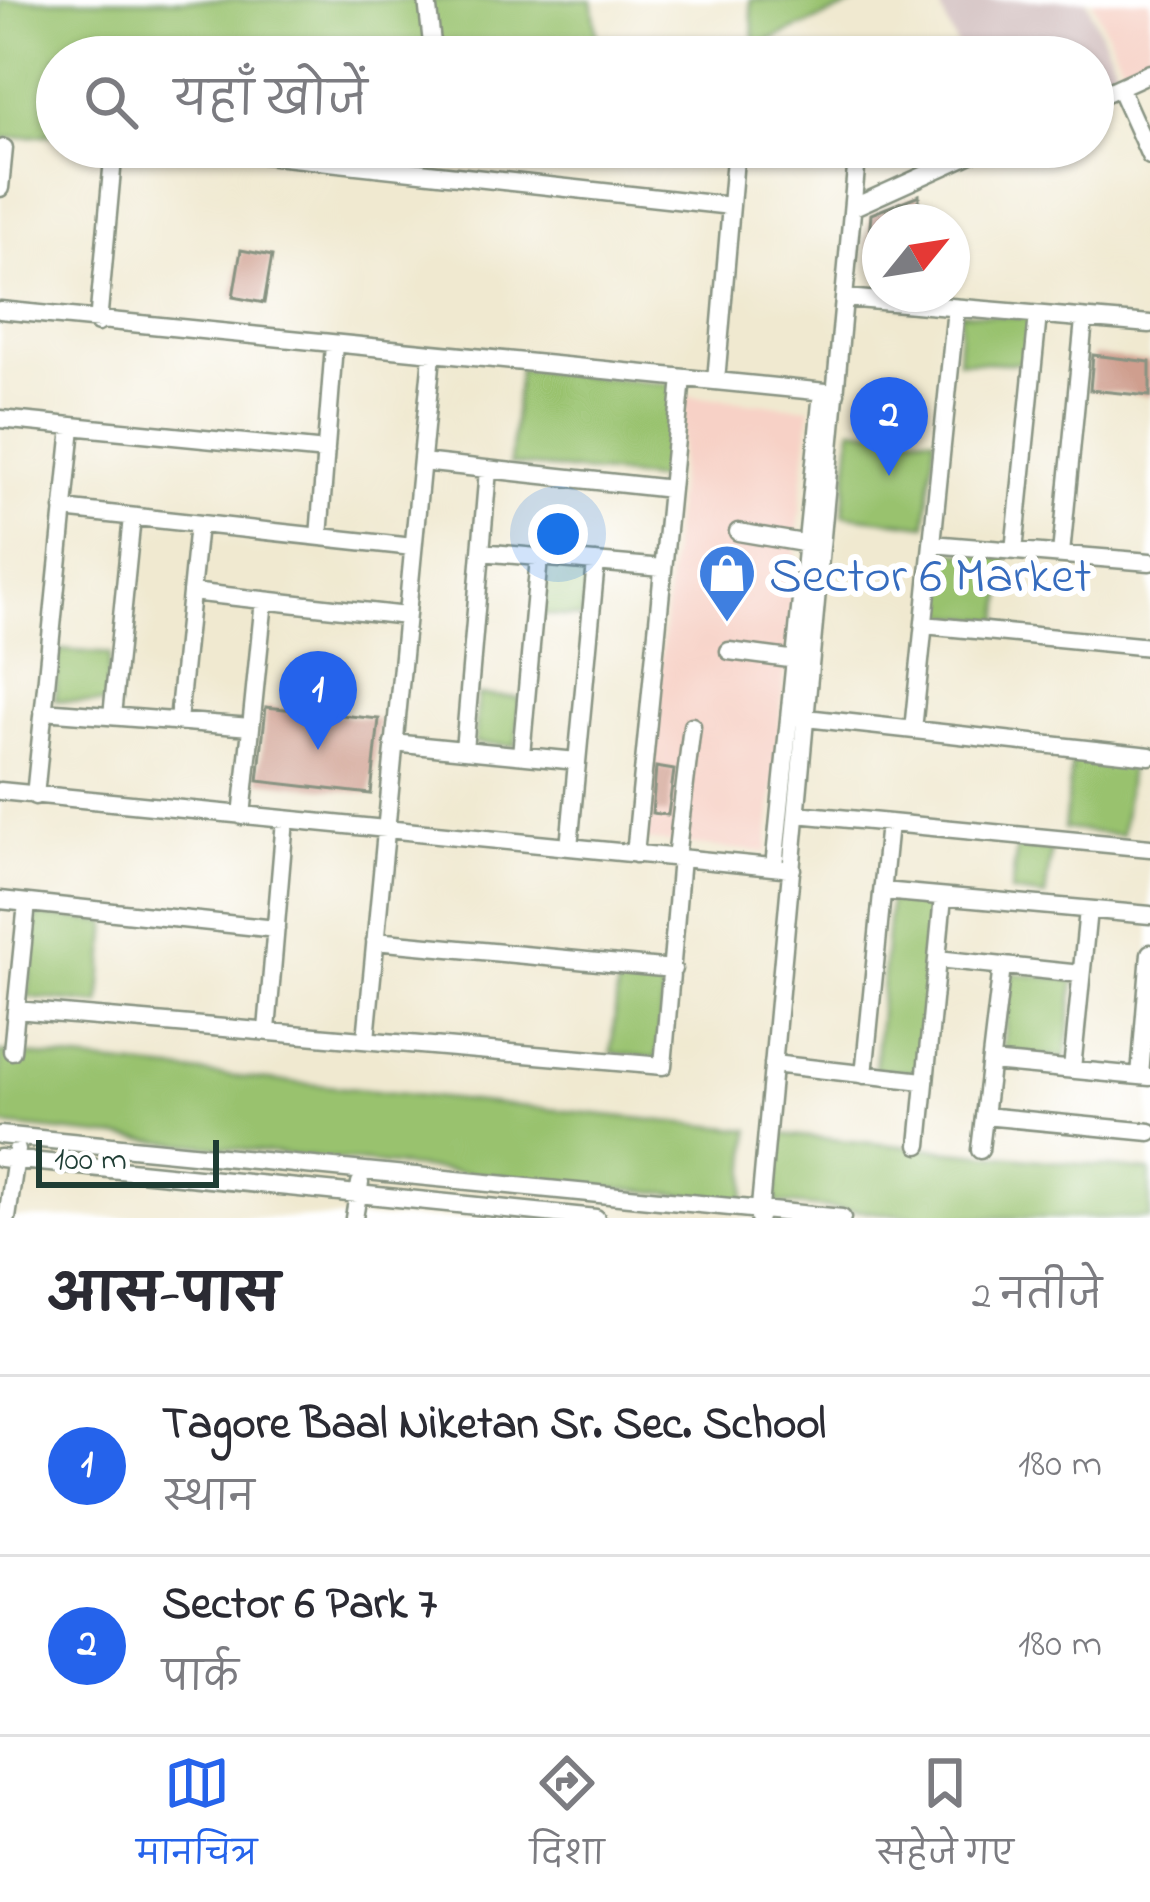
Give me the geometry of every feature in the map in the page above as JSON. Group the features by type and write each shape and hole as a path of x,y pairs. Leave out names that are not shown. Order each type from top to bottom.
{"street":[{"path":"427,0 431,36"},
{"path":"1114,89 1150,73"},
{"path":"1119,87 1150,156"},
{"path":"0,188 4,148"},
{"path":"98,322 112,168"},
{"path":"384,168 731,206"},
{"path":"716,381 734,168"},
{"path":"759,1214 783,868 829,392 845,298 857,168"},
{"path":"854,207 940,168"},
{"path":"845,298 862,300"},
{"path":"970,309 1150,324"},
{"path":"0,310 829,392"},
{"path":"913,730 956,312"},
{"path":"1014,551 1038,315"},
{"path":"1060,554 1084,320"},
{"path":"319,537 334,345"},
{"path":"367,1039 432,355"},
{"path":"634,854 682,378"},
{"path":"0,419 326,451"},
{"path":"35,796 72,427"},
{"path":"422,462 671,489"},
{"path":"464,750 488,470"},
{"path":"64,509 413,547"},
{"path":"112,716 132,517"},
{"path":"178,721 198,524"},
{"path":"738,532 814,544"},
{"path":"783,868 797,814 796,660 814,544"},
{"path":"932,544 1150,562"},
{"path":"481,552 663,568"},
{"path":"521,755 539,557"},
{"path":"569,847 596,562"},
{"path":"191,592 406,616"},
{"path":"242,816 264,600"},
{"path":"924,625 1150,647"},
{"path":"729,651 796,660"},
{"path":"44,711 251,727"},
{"path":"799,717 1150,755"},
{"path":"16,1010 663,1066 692,726"},
{"path":"394,743 577,761"},
{"path":"0,791 783,868"},
{"path":"797,814 1150,848"},
{"path":"267,1030 285,820"},
{"path":"864,1075 890,823"},
{"path":"884,891 1150,915"},
{"path":"919,1144 943,897"},
{"path":"0,900 276,928"},
{"path":"12,1051 27,903"},
{"path":"1072,1069 1088,910"},
{"path":"375,941 674,969"},
{"path":"991,1062 1145,1076 1150,953"},
{"path":"937,959 1082,974"},
{"path":"980,1150 1002,966"},
{"path":"773,1064 923,1082"},
{"path":"984,1116 1150,1132"},
{"path":"7,1218 9,1136 759,1214 842,1218"},
{"path":"8,1159 596,1218"},
{"path":"354,1218 361,1171"}],"shaded area":[{"path":"937,0 1086,0 1102,36 953,36"},
{"path":"1092,0 1150,0 1150,58 1124,70 1114,36 1108,36"},
{"name":"Sector 6 Market","path":"686,396 810,408 767,852 644,840"}],"green space":[{"path":"0,0 592,0 597,36 36,36 36,136 0,139"},
{"path":"750,0 865,0 779,36 754,36"},
{"path":"961,312 1034,319 1030,364 958,361"},
{"path":"519,369 675,385 666,480 510,464"},
{"path":"852,428 935,437 926,525 843,515"},
{"path":"941,551 1007,558 1000,621 935,614"},
{"path":"548,567 587,571 582,618 543,614"},
{"path":"59,650 110,654 106,704 55,700"},
{"path":"478,695 520,698 516,746 475,743"},
{"path":"1072,760 1130,766 1122,835 1064,829"},
{"path":"1017,846 1051,850 1045,897 1011,892"},
{"path":"890,899 935,903 920,1073 875,1069"},
{"path":"36,915 108,922 100,1004 28,997"},
{"path":"619,972 665,976 657,1058 611,1053"},
{"path":"1011,973 1074,980 1066,1058 1003,1051"},
{"path":"0,1052 750,1130 744,1201 0,1125"},
{"path":"780,1134 1150,1171 1150,1218 931,1218 775,1203"}],"building":[{"path":"919,195 919,204 896,204"},
{"path":"241,250 272,256 264,303 233,297"},
{"path":"1093,355 1150,362 1150,396 1090,390"},
{"path":"266,707 379,719 371,794 258,781"},
{"path":"656,767 674,770 668,815 652,813"}],"place":[{"name":"Sector 6 Park 7","path":"889,476"},
{"name":"Sector 6 Market","path":"727,624"},
{"name":"Tagore Baal Niketan Sr. Sec. School","path":"318,750"}]}
